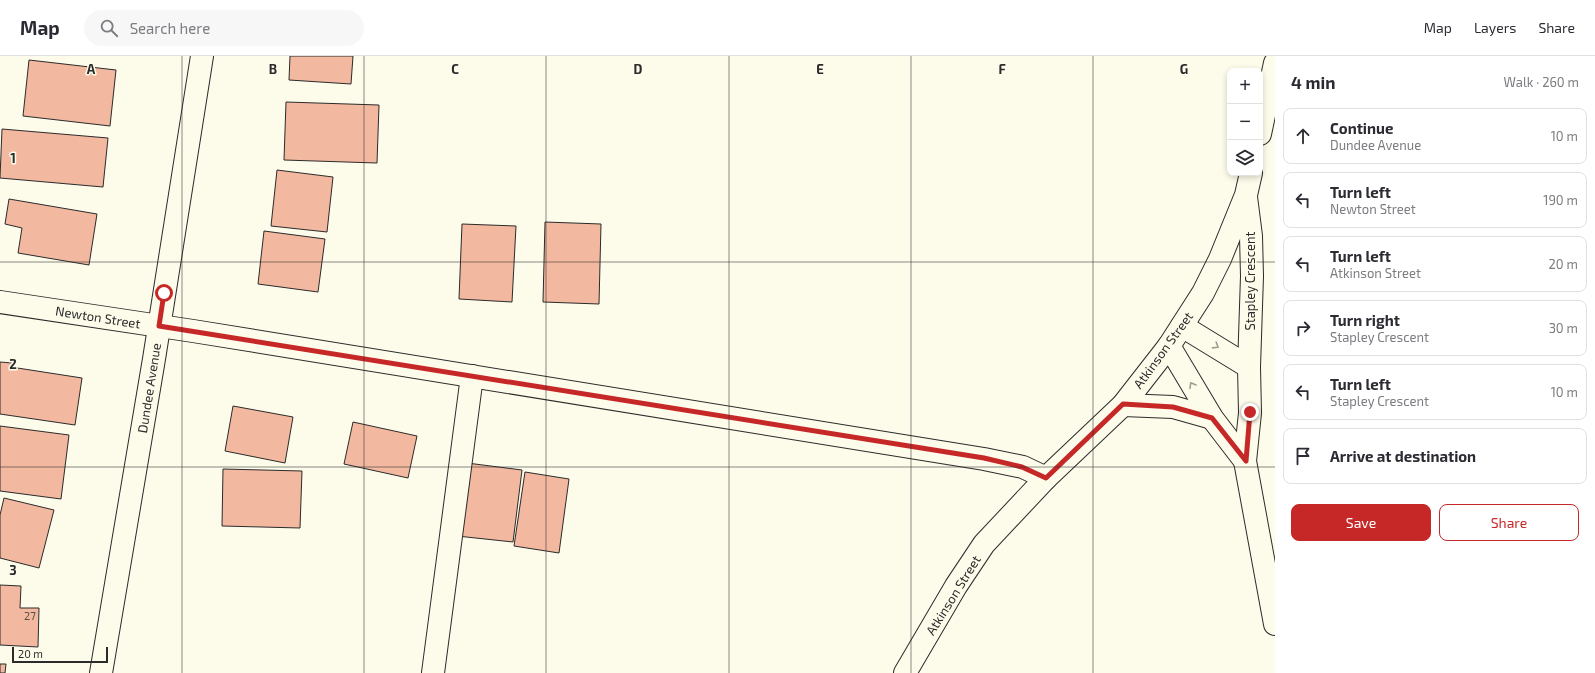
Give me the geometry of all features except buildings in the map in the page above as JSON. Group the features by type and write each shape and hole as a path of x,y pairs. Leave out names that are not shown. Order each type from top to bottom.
{"street":[{"name":"Dundee Avenue","path":"101,673 202,56"},
{"path":"1263,122 1273,84 1275,63"},
{"name":"Atkinson Street","path":"905,673 956,586 984,544 1046,478 1123,404 1169,346 1203,293 1220,259 1246,195 1250,176"},
{"name":"Stapley Crescent","path":"1246,195 1251,236 1252,269 1249,367 1250,412 1246,461 1275,624"},
{"name":"Newton Street","path":"0,302 984,458 1022,467 1046,478"},
{"path":"1182,326 1249,367"},
{"name":"Stapley Crescent","path":"1169,346 1212,418 1246,461"},
{"path":"433,673 472,376"},
{"path":"1123,404 1173,407 1212,418"}],"route":[{"path":"164,293 159,326 984,458 1022,467 1046,478 1123,404 1173,407 1212,418 1246,461 1250,412"}]}
